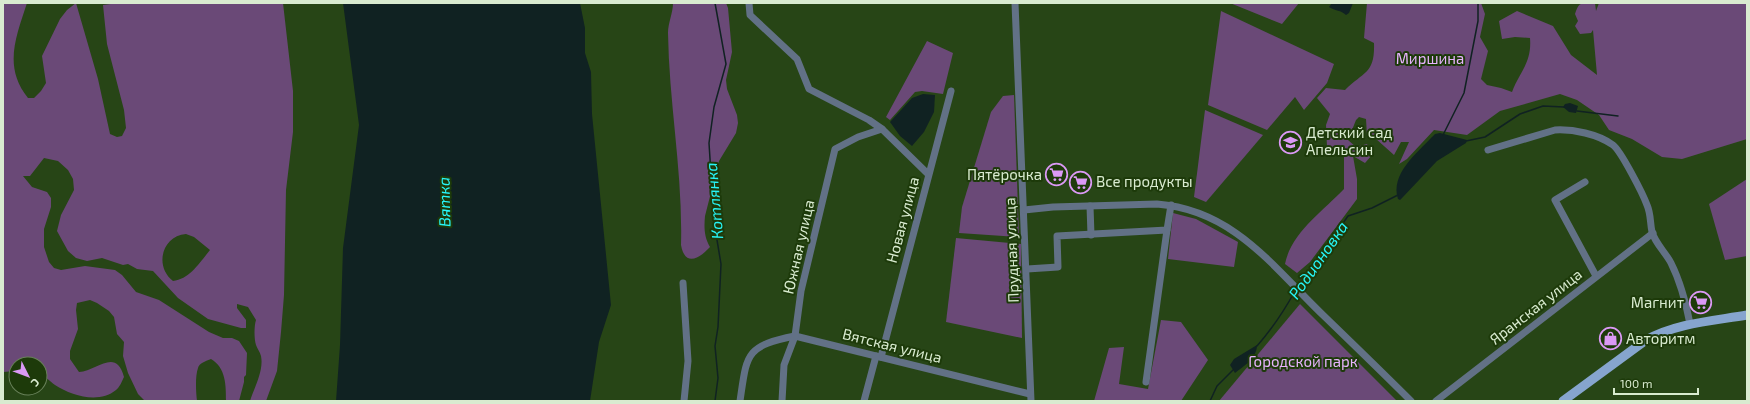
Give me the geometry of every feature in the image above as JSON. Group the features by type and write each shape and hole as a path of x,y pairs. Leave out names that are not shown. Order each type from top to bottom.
{"main road":[{"path":"1563,401 1646,340 1661,332 1690,324 1747,316"}],"street":[{"path":"749,3 750,15 797,59 809,90 869,120 882,130 928,174"},
{"name":"Прудная улица","path":"1015,3 1031,397"},
{"name":"Новая улица","path":"864,401 879,357 951,91"},
{"name":"Южная улица","path":"782,401 784,365 795,336 801,291 835,149 858,137 882,130"},
{"path":"1488,150 1555,130 1577,132 1604,140 1614,145 1647,205 1652,220 1652,233 1671,263 1682,287 1690,324"},
{"path":"1585,182 1555,200 1596,276"},
{"path":"1024,210 1144,204 1171,205 1191,210 1207,217 1231,229 1253,244 1411,401"},
{"path":"1146,382 1171,205"},
{"path":"1090,206 1090,234"},
{"path":"1027,269 1058,267 1057,236 1167,230"},
{"name":"Яранская улица","path":"1436,401 1652,233"},
{"path":"683,283 688,361 684,401"},
{"name":"Вятская улица","path":"740,401 745,367 755,350 771,341 795,336 1031,397"}],"green space":[{"path":"3,3 27,3 16,40 14,63 20,86 28,98 34,98 46,83 42,56 60,19 67,10 76,3 98,79 110,134 117,137 122,136 126,128 124,110 107,44 103,5 118,3 283,3 293,91 293,132 286,190 284,295 281,332 277,371 266,401 250,401 260,373 262,362 255,339 256,320 248,307 237,304 237,308 246,320 246,328 208,319 178,298 153,271 137,269 128,264 123,265 102,258 87,261 76,258 68,251 57,231 61,215 74,190 73,179 68,170 58,161 44,158 30,176 23,176 32,187 47,192 51,198 51,207 44,229 44,247 49,262 54,268 61,270 85,266 115,270 122,275 136,292 159,300 209,332 223,338 232,338 239,341 247,353 246,375 244,377 239,401 226,401 224,377 220,367 211,359 201,363 197,371 197,401 145,401 138,394 128,373 123,356 124,342 117,334 114,317 109,311 90,300 77,303 76,310 78,329 70,351 70,359 79,372 86,371 105,363 116,363 121,368 124,377 120,386 116,390 102,397 86,397 62,389 48,379 48,356 8,356 8,372 3,372","holes":["186,234 194,237 210,250 198,265 185,277 173,281 167,275 162,260 166,246 171,240"]},
{"path":"673,3 726,3 728,8 732,52 726,80 727,89 737,115 738,123 736,133 719,161 705,216 705,232 710,247 701,255 693,259 686,256 681,245 680,192 668,33"},
{"path":"1230,3 1299,3 1282,24"},
{"name":"Миршина","path":"1367,3 1481,3 1485,14 1480,37 1488,51 1481,79 1487,85 1512,92 1527,61 1530,38 1515,37 1502,39 1499,21 1517,11 1553,26 1571,55 1597,75 1593,30 1591,33 1580,34 1575,26 1578,21 1575,14 1579,5 1581,4 1595,3 1596,11 1599,3 1747,3 1747,139 1682,159 1662,157 1632,139 1609,130 1599,115 1577,100 1560,94 1500,111 1467,135 1434,130 1407,159 1399,164 1409,142 1401,142 1394,155 1375,138 1367,136 1366,119 1359,117 1356,120 1348,140 1356,147 1367,144 1372,155 1365,163 1353,156 1357,179 1357,199 1310,262 1297,273 1285,264 1288,253 1294,242 1309,223 1344,189 1344,155 1327,147 1326,125 1330,114 1317,98 1326,88 1345,90 1367,71 1373,61 1374,43 1364,38"},
{"path":"1221,11 1334,64 1327,83 1304,110 1295,97 1267,130 1208,105"},
{"path":"927,41 953,53 943,94 922,91 915,92 890,120 886,117"},
{"path":"1014,95 1019,237 959,233 962,207 991,112 1003,96"},
{"path":"1205,110 1263,135 1206,202 1194,197"},
{"path":"1747,179 1747,256 1725,260 1709,204"},
{"path":"1173,213 1196,219 1238,242 1234,267 1168,259"},
{"path":"956,238 1021,244 1022,338 946,322"},
{"name":"Городской парк","path":"1300,304 1397,401 1219,401"},
{"path":"1161,320 1181,322 1208,360 1181,401 1094,401 1109,348 1124,347 1119,384 1148,389"}],"water":[{"name":"Вятка","path":"343,3 580,3 585,28 585,53 591,72 592,114 611,305 599,342 590,401 336,401 340,345 343,248 359,125"},
{"path":"1332,3 1353,3 1349,13 1346,15 1329,7"},
{"path":"923,94 935,95 934,112 924,132 912,146 900,136 890,122 912,98"},
{"path":"1570,103 1578,106 1576,113 1569,112 1563,107 1565,104"},
{"path":"1440,133 1467,140 1466,143 1437,161 1400,200 1398,199 1398,181 1406,165 1435,134"},
{"path":"1257,345 1255,354 1252,358 1235,373 1230,365 1234,359"}],"waterway":[{"name":"Котлянка","path":"715,3 726,64 714,107 709,143 714,222 721,264 718,327 715,346 718,378 715,401"},
{"name":"Родионовка","path":"1443,135 1464,93 1478,21 1478,3"},
{"path":"1466,141 1485,137 1520,114 1543,106 1564,107"},
{"path":"1577,111 1618,116"},
{"name":"Родионовка","path":"1299,286 1348,216 1372,208 1398,195"},
{"name":"Родионовка","path":"1257,346 1278,320 1295,291"},
{"name":"Родионовка","path":"1210,401 1217,386 1233,370"}],"place":[{"name":"Детский сад Апельсин","path":"1290,142"},
{"name":"Пятёрочка","path":"1057,175"},
{"name":"Все продукты","path":"1080,182"},
{"name":"Магнит","path":"1700,303"},
{"name":"Авторитм","path":"1610,339"}]}
